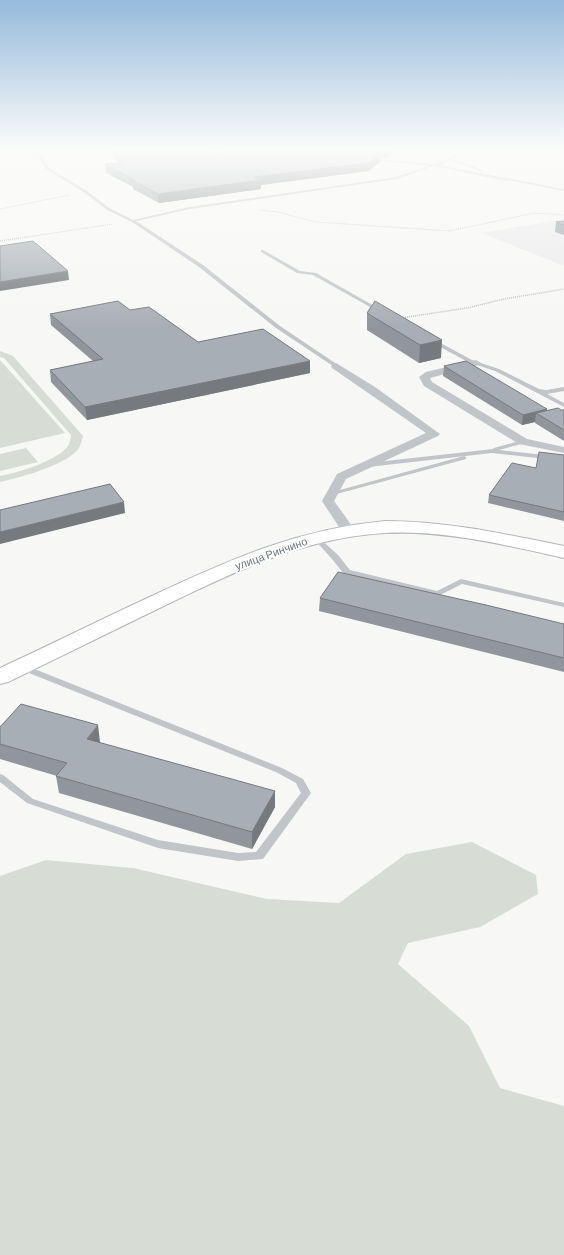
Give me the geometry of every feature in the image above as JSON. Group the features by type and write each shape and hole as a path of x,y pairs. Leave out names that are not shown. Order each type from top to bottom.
{"street":[{"path":"476,364 430,374 424,377 424,380 428,384 523,442 564,450"},
{"path":"336,366 434,434 341,477 328,501 348,530"},
{"name":"улица Ринчино","path":"0,677 252,557 315,537 348,530 386,527 434,528 564,552"}],"lane":[{"path":"109,210 133,221 201,266 278,327 336,366"},
{"path":"133,221 183,210"},
{"path":"262,251 299,272 314,274 394,319"},
{"path":"429,338 476,364 497,370 564,405"},
{"path":"538,391 546,392 564,389"},
{"path":"331,494 523,442"},
{"path":"364,466 492,451 564,459"},
{"path":"315,537 335,557 347,572 438,594 461,581 564,605"},
{"path":"0,777 30,801 158,844 238,857 259,856 306,793 300,781 280,770 22,667"}],"path":[{"path":"255,210 278,212 316,222 449,231 534,213 564,215"},
{"path":"0,241 133,221"},
{"path":"394,319 467,308 504,299 564,289"}],"shaded area":[{"path":"564,219 564,266 482,233"},
{"path":"0,351 13,356 83,436 79,448 74,454 65,460 43,470 0,482 0,476 38,465 57,455 69,444 71,435 4,358 0,357"},
{"path":"0,360 65,433 0,448"},
{"path":"26,448 38,462 0,471 0,454"},
{"path":"472,842 536,875 538,894 480,927 408,943 398,964 469,1026 500,1088 564,1106 564,1255 0,1255 0,876 46,860 133,868 267,899 339,903 406,854"}],"building":[{"path":"564,221 564,225 556,222"},
{"path":"33,241 68,271 0,282 0,246"},
{"path":"118,301 130,310 149,307 198,342 263,329 310,361 85,407 50,370 103,359 50,314"},
{"path":"375,301 442,340 420,345 367,313"},
{"path":"466,361 547,409 523,415 444,366"},
{"path":"558,408 564,410 564,430 536,413"},
{"path":"539,452 564,455 564,512 489,495 512,463 536,468"},
{"path":"110,484 124,502 0,532 0,510"},
{"path":"338,572 564,624 564,658 320,598"},
{"path":"21,704 98,725 87,739 275,791 252,832 56,776 67,763 0,744 0,727"}]}
